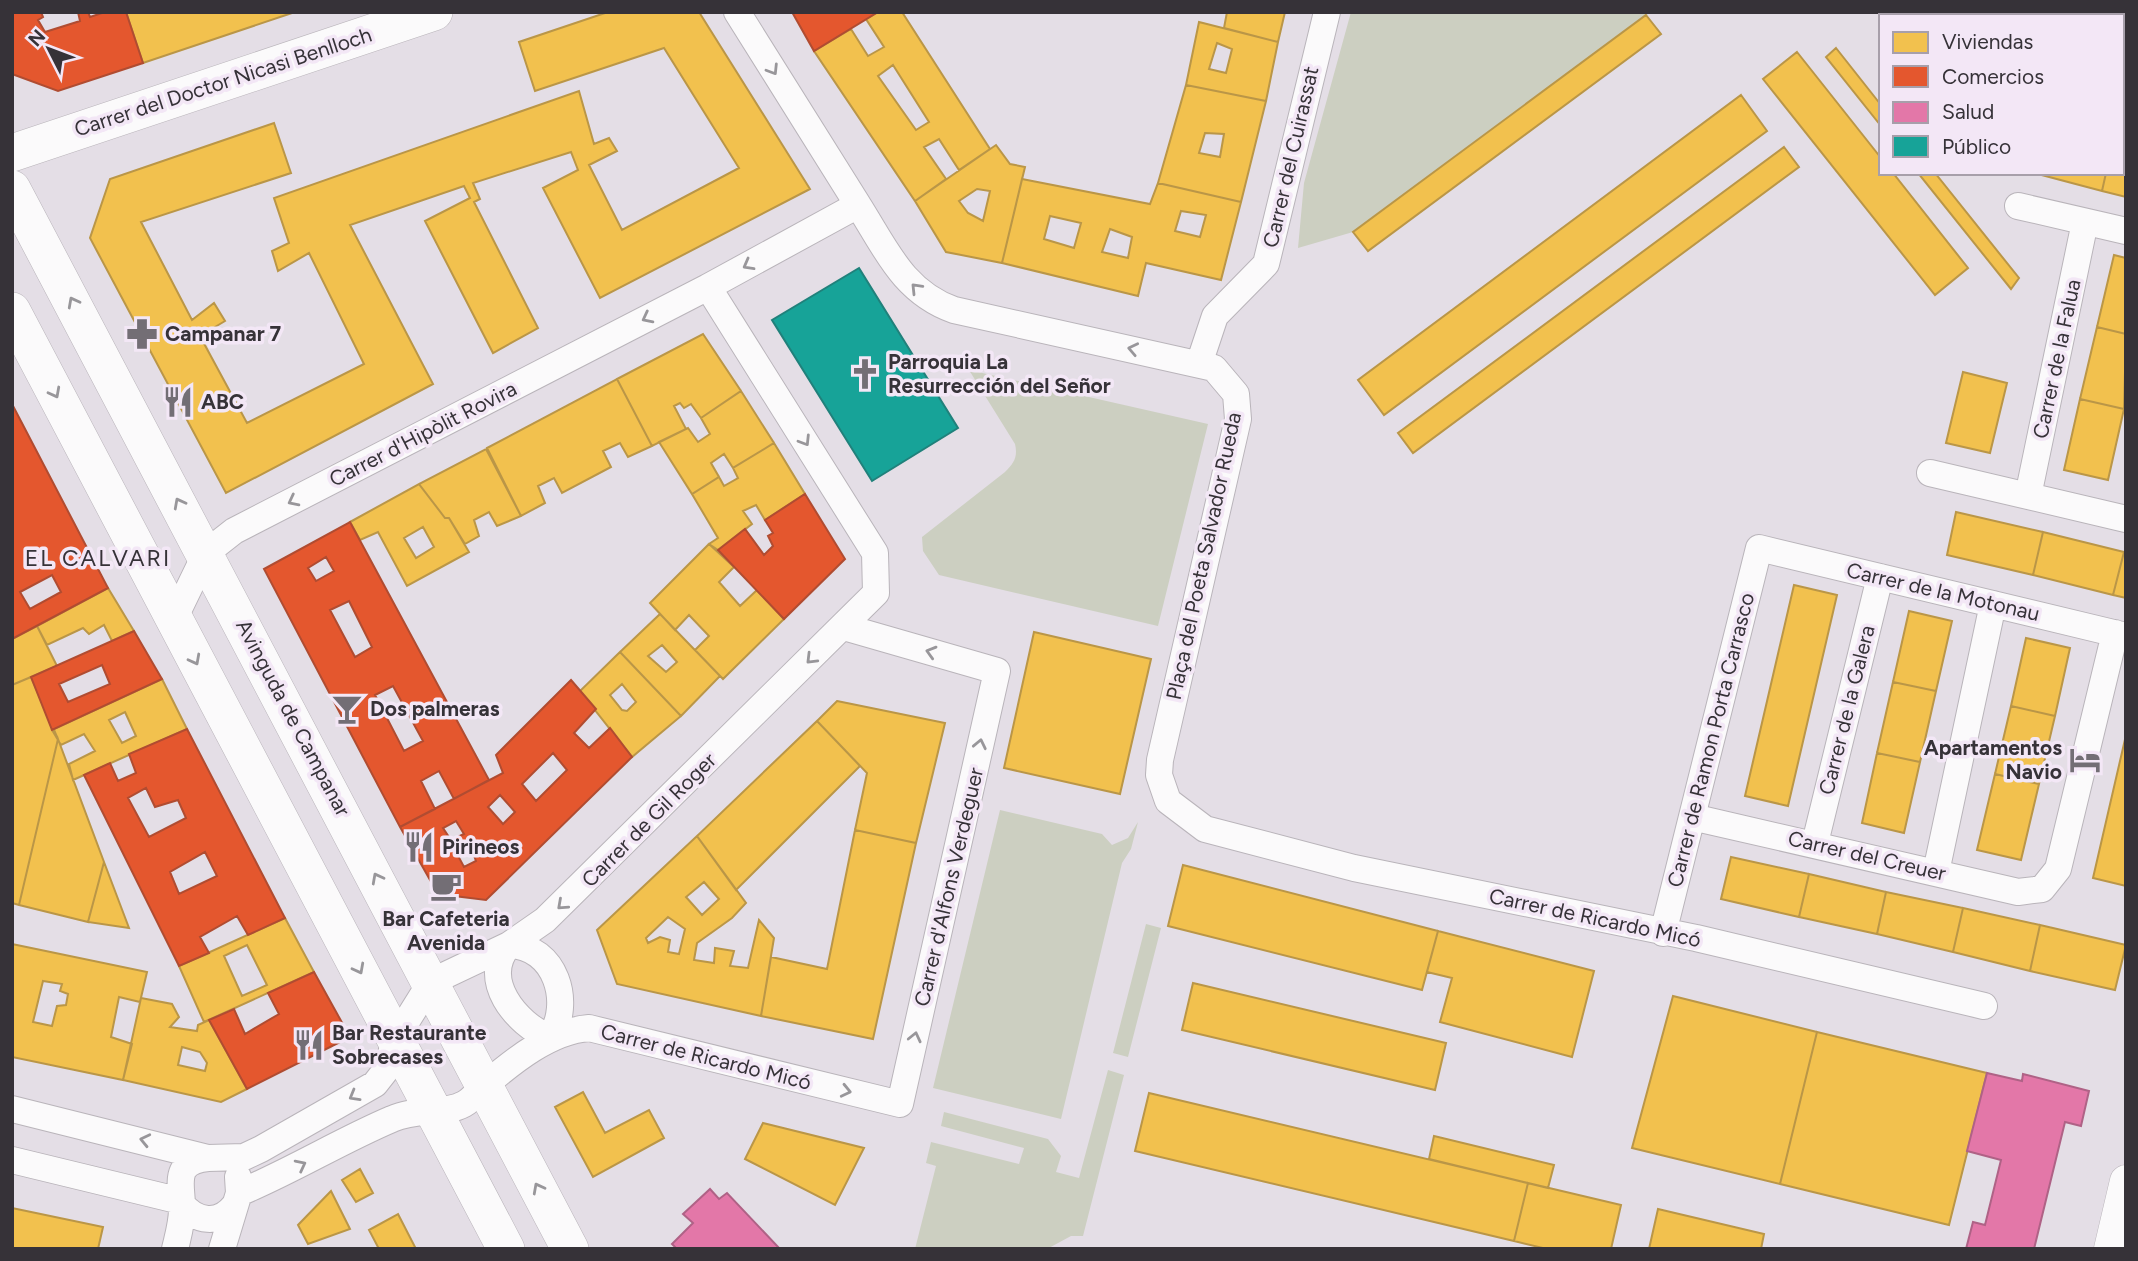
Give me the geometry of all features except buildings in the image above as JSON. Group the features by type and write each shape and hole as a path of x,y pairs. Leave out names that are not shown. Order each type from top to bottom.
{"main road":[{"name":"Carrer del Doctor Nicasi Benlloch","path":"12,153 434,12"},
{"name":"Avinguda de Campanar","path":"12,189 206,553 570,1249"},
{"path":"12,311 506,1249"}],"street":[{"name":"Plaça del Poeta Salvador Rueda","path":"737,12 899,269 929,301 954,310 1214,368 1237,394 1238,419 1159,775 1168,801 1205,829"},
{"name":"Carrer del Cuirassat","path":"1199,364 1215,316 1266,264 1328,12"},
{"path":"708,287 859,205"},
{"path":"2018,206 2126,231"},
{"name":"Carrer de la Falua","path":"2028,496 2085,222"},
{"name":"Carrer d'Hipòlit Rovira","path":"174,619 206,553 234,531 708,287"},
{"name":"Carrer de Gil Roger","path":"431,982 509,945 571,896 876,593 875,553 708,287"},
{"path":"1930,473 2126,519"},
{"name":"Carrer de la Motonau","path":"1759,548 2120,635"},
{"name":"Carrer de Ramon Porta Carrasco","path":"1663,933 1759,548"},
{"name":"Carrer de la Galera","path":"1815,844 1880,577"},
{"path":"1936,872 1993,604"},
{"name":"Carrer d'Alfons Verdeguer","path":"844,627 997,671 900,1104"},
{"name":"Carrer del Creuer","path":"1692,817 2018,892 2042,889 2058,869 2120,635"},
{"name":"Carrer de Ricardo Micó","path":"1205,829 1354,868 1696,938 1984,1006"},
{"path":"509,945 521,945 537,953 550,968 559,987 562,1008 560,1022 550,1038 522,1021 504,995 497,966 500,955 509,945"},
{"path":"236,1200 226,1214 211,1219 194,1216 182,1202 178,1190 182,1174 196,1161 244,1157 375,1084 386,1070 396,1038 431,982"},
{"name":"Carrer de Ricardo Micó","path":"236,1200 393,1118 433,1109 453,1110 468,1102 484,1086 550,1038 569,1030 589,1028 900,1104"},
{"path":"12,1109 212,1158 235,1172 236,1200 222,1249"},
{"path":"12,1160 182,1202"},
{"path":"2110,1249 2126,1181"},
{"path":"175,1249 182,1202"}],"shaded area":[{"path":"1351,12 1651,12 1353,232 1298,248 1304,183"},
{"path":"969,370 1208,424 1158,626 939,575 923,551 922,537 1005,472 1016,456 1015,444"},
{"path":"1000,810 1102,834 1112,845 1128,838 1138,822 1131,849 1122,863 1061,1119 933,1088"},
{"path":"1146,924 1161,928 1128,1057 1113,1053"},
{"path":"1108,1070 1124,1075 1083,1236 1071,1236 1047,1249 915,1249 936,1166 926,1163 931,1142 1019,1164 1024,1148 941,1126 944,1112 1048,1139 1061,1156 1056,1172 1079,1178"}],"place":[{"name":"Campanar 7","path":"142,334"},
{"name":"Parroquia La Resurrección del Señor","path":"865,374"},
{"name":"ABC","path":"178,402"},
{"name":"Dos palmeras","path":"347,709"},
{"name":"Apartamentos Navio","path":"2085,760"},
{"name":"Pirineos","path":"419,847"},
{"name":"Bar Cafeteria Avenida","path":"446,886"},
{"name":"Bar Restaurante Sobrecases","path":"309,1045"}],"district":[{"name":"EL CALVARI","path":"98,558"}]}
